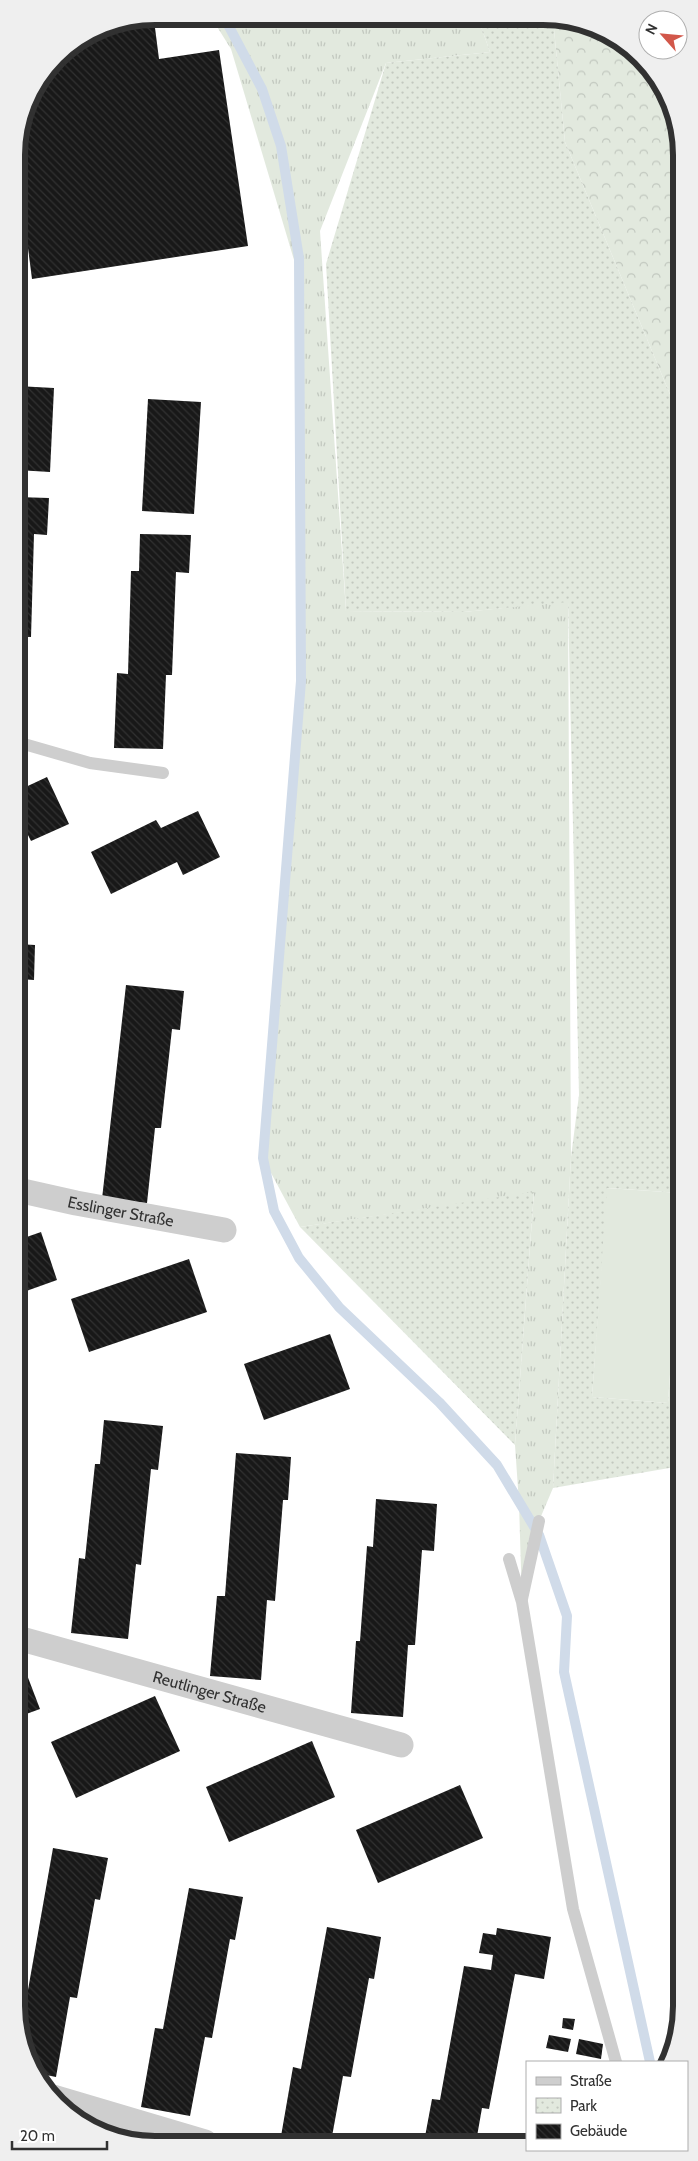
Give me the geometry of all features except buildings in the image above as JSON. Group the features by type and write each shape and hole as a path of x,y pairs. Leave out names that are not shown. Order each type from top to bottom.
{"street":[{"name":"Esslinger Straße","path":"25,1192 76,1203 224,1230"},
{"name":"Reutlinger Straße","path":"25,1640 401,1745"},
{"path":"66,2101 183,2136"}],"lane":[{"path":"25,744 90,764 163,773"},
{"path":"522,1602 539,1521"},
{"path":"509,1559 522,1602 573,1909 616,2061"}],"green space":[{"path":"216,25 480,25 490,52 386,63 320,231 346,611 464,612 568,601 571,1157 553,1488 539,1521 522,1602 515,1445 534,1193 300,1227 263,1158 301,681 300,280 231,49"},
{"path":"480,25 554,25 565,142 673,402 673,1193 608,1188 592,1397 668,1403 673,1330 673,1467 553,1488 571,1157 579,1095 568,602 464,612 346,611 326,264 386,63 490,52"},
{"path":"554,25 569,27 593,35 608,42 622,52 641,69 660,97 666,113 671,129 673,146 673,402 565,142"},
{"path":"607,1188 673,1193 673,1330 668,1403 592,1397"},
{"path":"534,1192 515,1445 300,1227"}],"waterway":[{"path":"228,25 262,89 281,146 299,258 301,681 263,1158 274,1211 299,1258 339,1307 439,1402 497,1465 539,1535 567,1616 564,1672 650,2061"}]}
